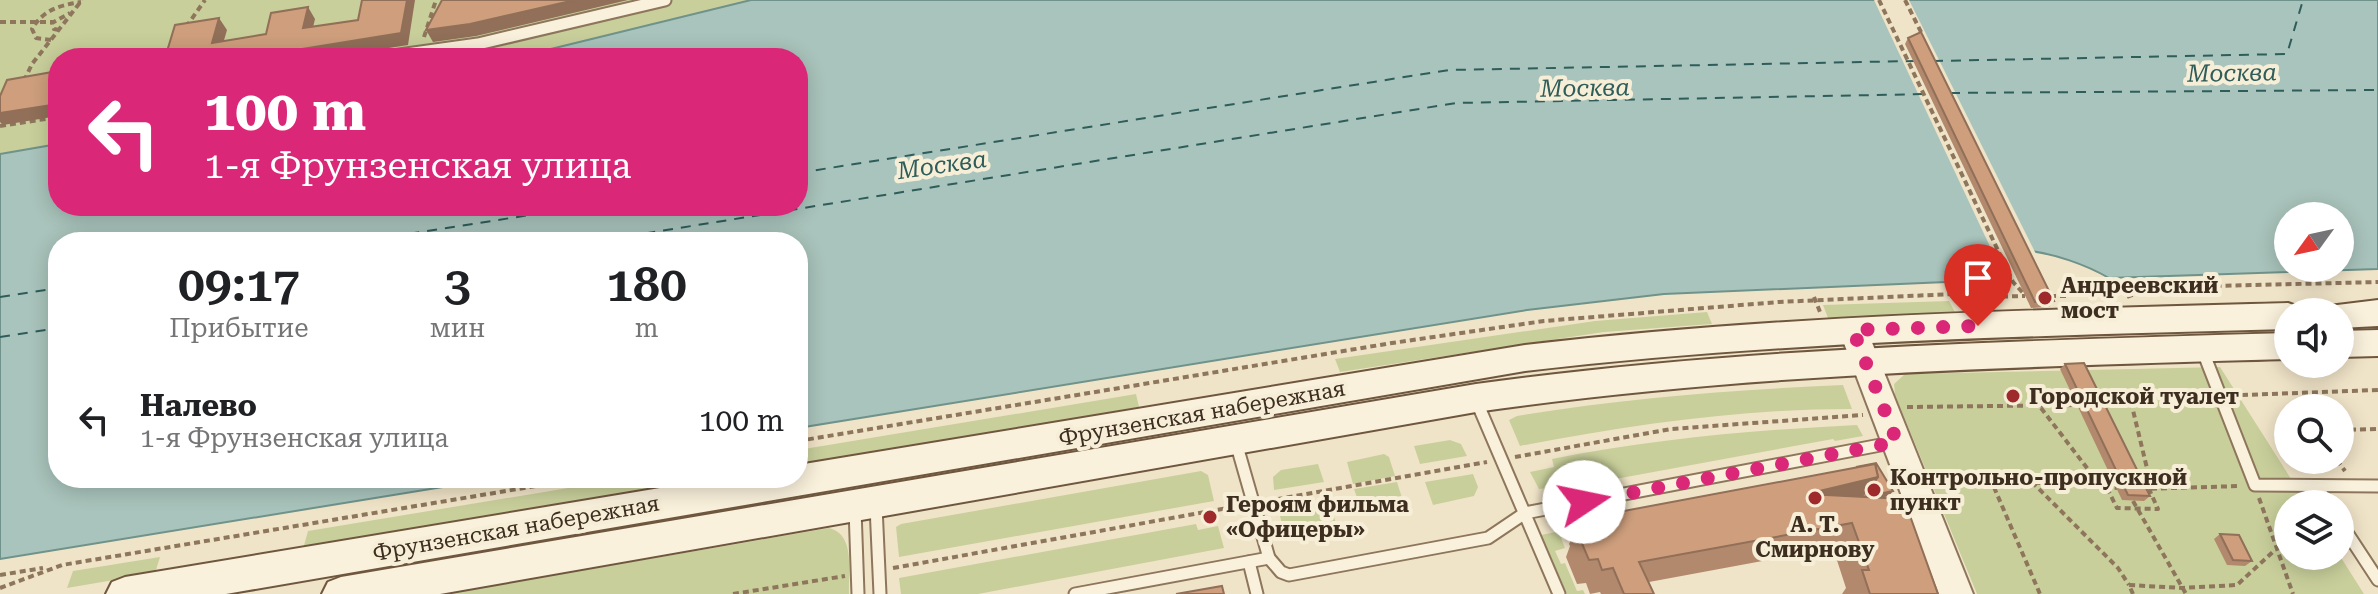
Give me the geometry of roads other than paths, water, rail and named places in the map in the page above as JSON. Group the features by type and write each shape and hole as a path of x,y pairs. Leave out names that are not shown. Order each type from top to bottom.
{"main road":[{"path":"2354,314 2378,313"},
{"name":"Фрунзенская набережная","path":"341,594 1476,398 1629,376 1726,367 1859,345 2274,317"},
{"name":"Фрунзенская набережная","path":"808,479 1525,358 1699,338 1859,345 2202,349 2274,346"},
{"path":"2354,344 2378,343"},
{"name":"Фрунзенская набережная","path":"125,594 754,488"}],"street":[{"path":"1859,345 1956,594"}],"lane":[{"path":"445,48 478,44 665,0"},
{"path":"2202,349 2255,485 2378,486"},
{"path":"1476,398 1559,594"},
{"path":"1235,439 1269,558 1281,572 1289,575 1488,538 1525,513 1897,442"},
{"path":"2317,486 2319,490"},
{"path":"865,503 880,594"},
{"path":"858,594 865,503"},
{"path":"2354,543 2378,580"},
{"path":"1075,594 1269,558"},
{"path":"1249,562 1257,594"}],"water":[{"name":"Москва","path":"751,0 2378,0 2378,269 2354,270 2354,202 2274,202 2274,272 2109,278 2069,260 2046,254 1999,250 1978,255 1960,265 1946,282 1664,294 1527,310 808,426 808,232 48,232 48,488 437,488 0,559 0,154 48,146 48,216 808,216 808,48 555,48"}],"place":[{"name":"Андреевский мост","path":"2045,298"},
{"name":"Городской туалет","path":"2013,396"},
{"name":"Контрольно-пропускной пункт","path":"1874,490"},
{"name":"А. Т. Смирнову","path":"1815,498"},
{"name":"Героям фильма «Офицеры»","path":"1210,517"}]}
